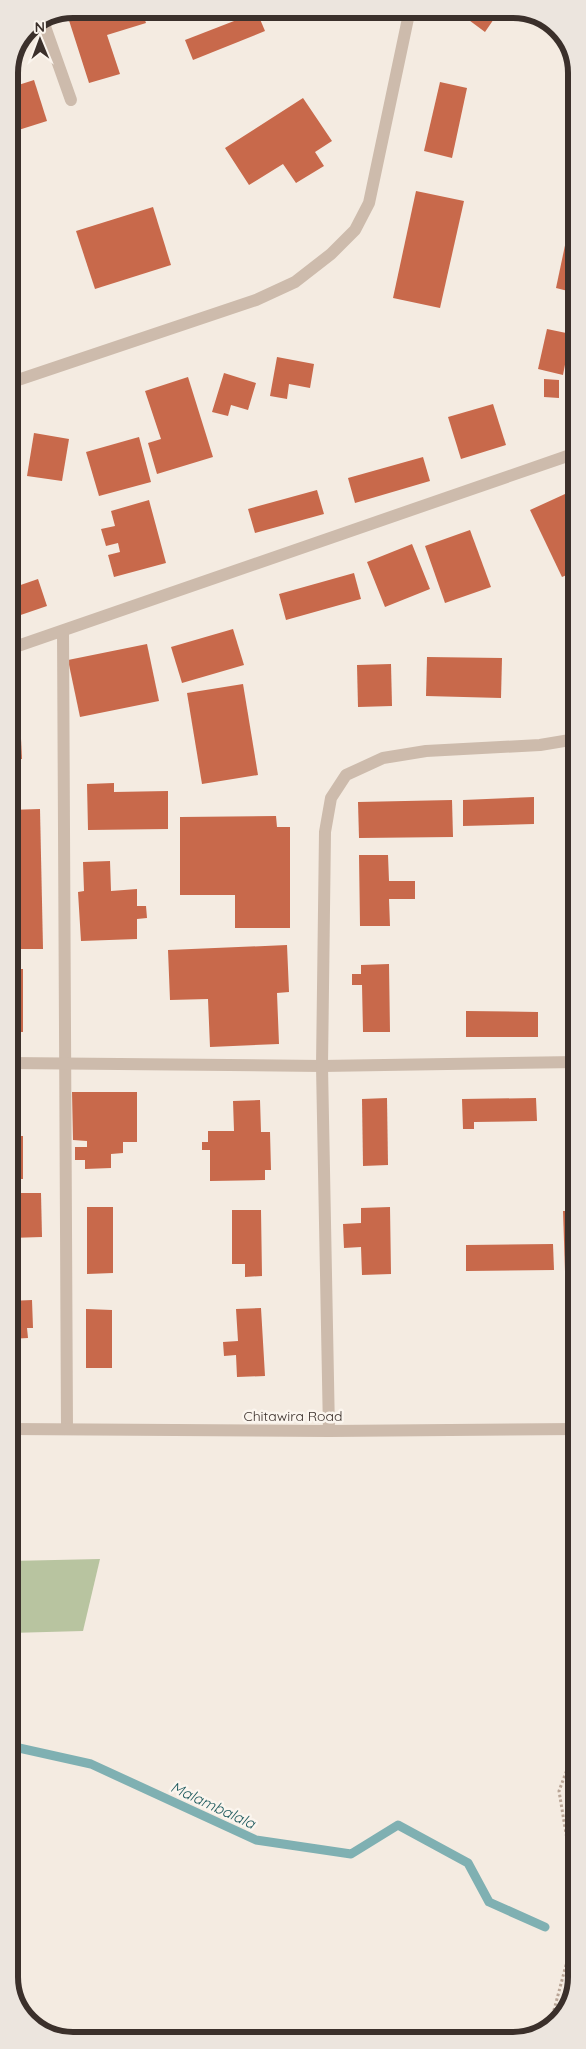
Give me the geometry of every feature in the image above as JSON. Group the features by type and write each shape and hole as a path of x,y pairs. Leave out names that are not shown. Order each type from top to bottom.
{"street":[{"path":"18,380 256,300 295,282 331,254 356,230 369,203 408,18"},
{"path":"45,26 71,100"},
{"path":"18,646 568,456"},
{"path":"63,632 67,1429"},
{"path":"329,1431 322,1066 325,832 331,798 346,775 383,758 426,751 540,745 568,740"},
{"path":"18,1063 322,1066 568,1062"},
{"name":"Chitawira Road","path":"18,1429 329,1431 568,1429"}],"path":[{"path":"568,1767 559,1791 568,1846"},
{"path":"553,2015 568,1958"}],"green space":[{"path":"100,1559 83,1631 18,1633 18,1561"}],"building":[{"path":"68,18 144,18 146,23 107,35 120,74 89,83"},
{"path":"242,18 260,18 265,31 193,60 185,40"},
{"path":"466,18 495,18 485,32"},
{"path":"34,80 47,121 18,130 18,85"},
{"path":"440,82 467,88 452,158 424,151"},
{"path":"303,98 332,141 315,152 324,166 296,183 283,164 249,185 225,148"},
{"path":"416,191 464,201 440,308 393,298"},
{"path":"153,207 171,265 95,289 76,231"},
{"path":"568,231 568,291 556,288"},
{"path":"547,329 568,333 568,349 563,375 538,369"},
{"path":"277,357 314,364 310,388 289,384 287,399 270,396"},
{"path":"224,373 256,383 248,410 231,405 228,416 212,412"},
{"path":"188,377 213,457 157,474 148,443 161,439 145,391"},
{"path":"544,379 559,380 559,398 544,397"},
{"path":"493,404 506,445 461,459 448,417"},
{"path":"34,433 69,439 62,481 27,476"},
{"path":"139,437 151,482 99,496 86,452"},
{"path":"423,457 430,481 355,503 348,478"},
{"path":"317,490 324,514 255,533 248,509"},
{"path":"565,494 568,501 568,574 562,577 530,510"},
{"path":"149,500 166,563 114,577 108,555 120,552 118,543 106,546 101,529 115,526 111,511"},
{"path":"470,530 491,587 445,603 425,546"},
{"path":"412,544 430,589 385,607 367,562"},
{"path":"354,573 361,599 286,620 279,594"},
{"path":"38,579 47,606 18,616 18,586"},
{"path":"233,629 244,665 182,683 171,647"},
{"path":"147,644 159,701 80,717 68,660"},
{"path":"427,657 502,658 501,698 426,696"},
{"path":"391,664 392,706 358,707 357,665"},
{"path":"243,684 258,775 202,784 187,693"},
{"path":"18,718 20,718 22,759 18,759"},
{"path":"114,783 114,792 168,791 168,829 88,830 87,784"},
{"path":"534,797 534,824 463,826 463,800"},
{"path":"452,800 453,837 359,838 358,802"},
{"path":"40,809 43,949 18,949 18,810"},
{"path":"276,816 277,827 290,827 290,928 235,928 235,895 180,895 180,817"},
{"path":"359,855 388,855 389,881 415,881 415,899 389,899 390,926 360,926"},
{"path":"110,861 111,891 137,889 137,906 146,906 147,918 137,919 137,939 81,941 78,892 84,891 83,862"},
{"path":"287,945 289,992 277,993 279,1044 210,1047 208,999 170,1000 168,950"},
{"path":"389,964 390,1032 363,1032 362,985 352,985 352,974 361,974 361,965"},
{"path":"18,969 23,969 23,1032 18,1032"},
{"path":"466,1011 538,1012 538,1037 466,1037"},
{"path":"72,1092 137,1092 137,1142 123,1142 123,1153 111,1154 111,1168 85,1169 85,1160 75,1160 75,1147 87,1147 87,1141 73,1140"},
{"path":"387,1098 388,1165 363,1166 362,1099"},
{"path":"536,1098 537,1121 474,1122 474,1129 463,1129 462,1099"},
{"path":"260,1100 261,1132 270,1132 271,1170 265,1170 265,1180 210,1181 210,1150 202,1150 202,1142 208,1142 208,1131 234,1131 233,1101"},
{"path":"18,1136 23,1136 23,1179 18,1179"},
{"path":"18,1193 41,1193 42,1237 18,1238"},
{"path":"87,1207 113,1207 113,1273 87,1274"},
{"path":"390,1207 391,1274 362,1275 361,1247 344,1248 343,1224 361,1223 361,1208"},
{"path":"232,1210 261,1210 262,1276 245,1277 245,1264 232,1264"},
{"path":"563,1211 568,1211 568,1271 565,1271"},
{"path":"553,1244 554,1270 466,1271 466,1245"},
{"path":"32,1300 33,1328 27,1328 28,1338 18,1339 18,1301"},
{"path":"261,1308 265,1376 237,1377 236,1355 224,1356 223,1342 238,1341 236,1309"},
{"path":"86,1309 112,1310 112,1368 86,1368"}],"waterway":[{"name":"Malambalala","path":"18,1748 91,1764 256,1840 351,1854 398,1825 468,1863 489,1902 545,1927"}]}
